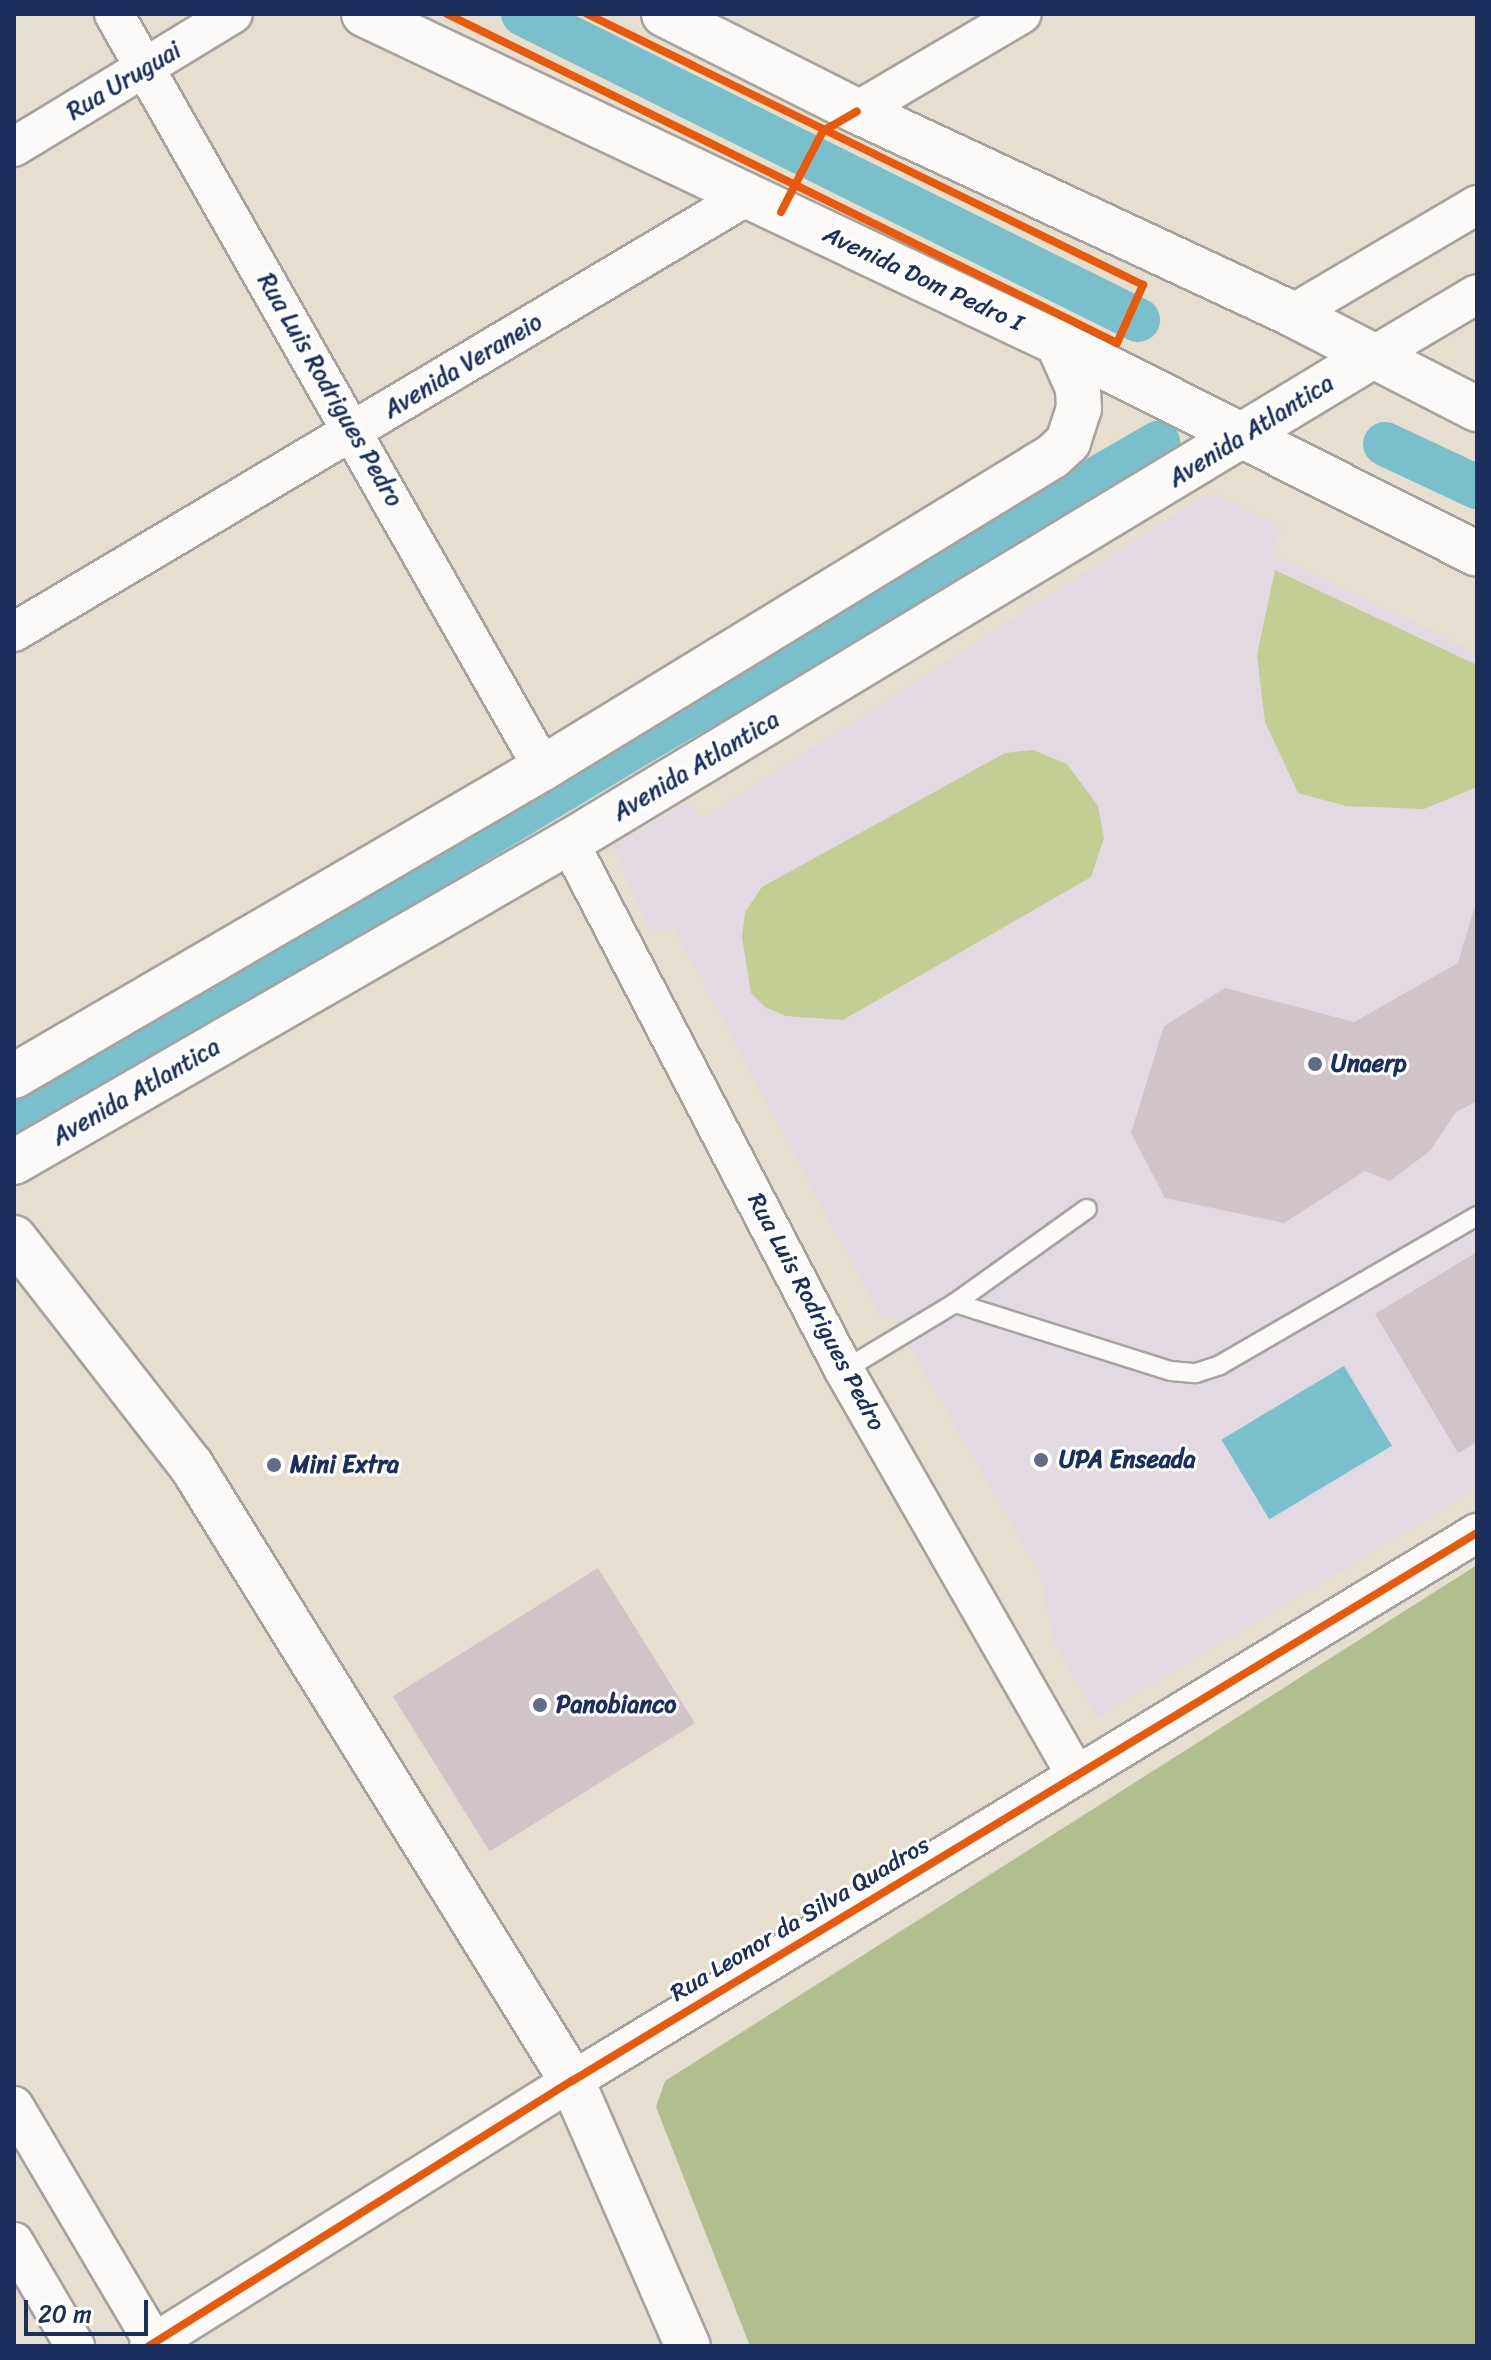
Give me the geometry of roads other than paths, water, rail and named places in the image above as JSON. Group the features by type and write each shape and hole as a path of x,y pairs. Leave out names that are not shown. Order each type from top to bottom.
{"main road":[{"name":"Avenida Dom Pedro I","path":"364,14 1058,343 1477,554"},
{"path":"664,14 857,111 1292,314 1477,409"},
{"path":"14,1076 543,768 1053,456 1075,429 1079,409 1078,388 1058,343"},
{"name":"Avenida Atlantica","path":"14,1162 569,842 1244,437 1371,357"},
{"path":"14,1238 191,1465 572,2081 688,2346"}],"street":[{"name":"Rua Luis Rodrigues Pedro","path":"114,14 143,69 355,431 543,768"},
{"name":"Rua Uruguai","path":"14,147 233,14"},
{"path":"857,111 1022,14"},
{"name":"Avenida Veraneio","path":"14,632 747,196"},
{"path":"1292,314 1477,205"},
{"path":"1371,357 1477,294"},
{"name":"Rua Luis Rodrigues Pedro","path":"569,842 844,1370 1076,1775"},
{"name":"Rua Leonor da Silva Quadros","path":"152,2345 572,2081 1477,1533"},
{"path":"14,2106 152,2345"},
{"path":"14,2242 75,2346"}],"lane":[{"path":"844,1370 955,1303 1087,1209"},
{"path":"955,1303 1171,1371 1196,1373 1220,1365 1477,1216"}],"water":[{"path":"1344,1366 1392,1446 1269,1519 1221,1440"}],"waterway":[{"path":"523,14 1138,320"},
{"path":"14,1119 647,739 1158,443"},
{"path":"1385,444 1477,487"}],"place":[{"name":"Unaerp","path":"1315,1064"},
{"name":"UPA Enseada","path":"1041,1460"},
{"name":"Mini Extra","path":"274,1465"},
{"name":"Panobianco","path":"540,1705"}]}
